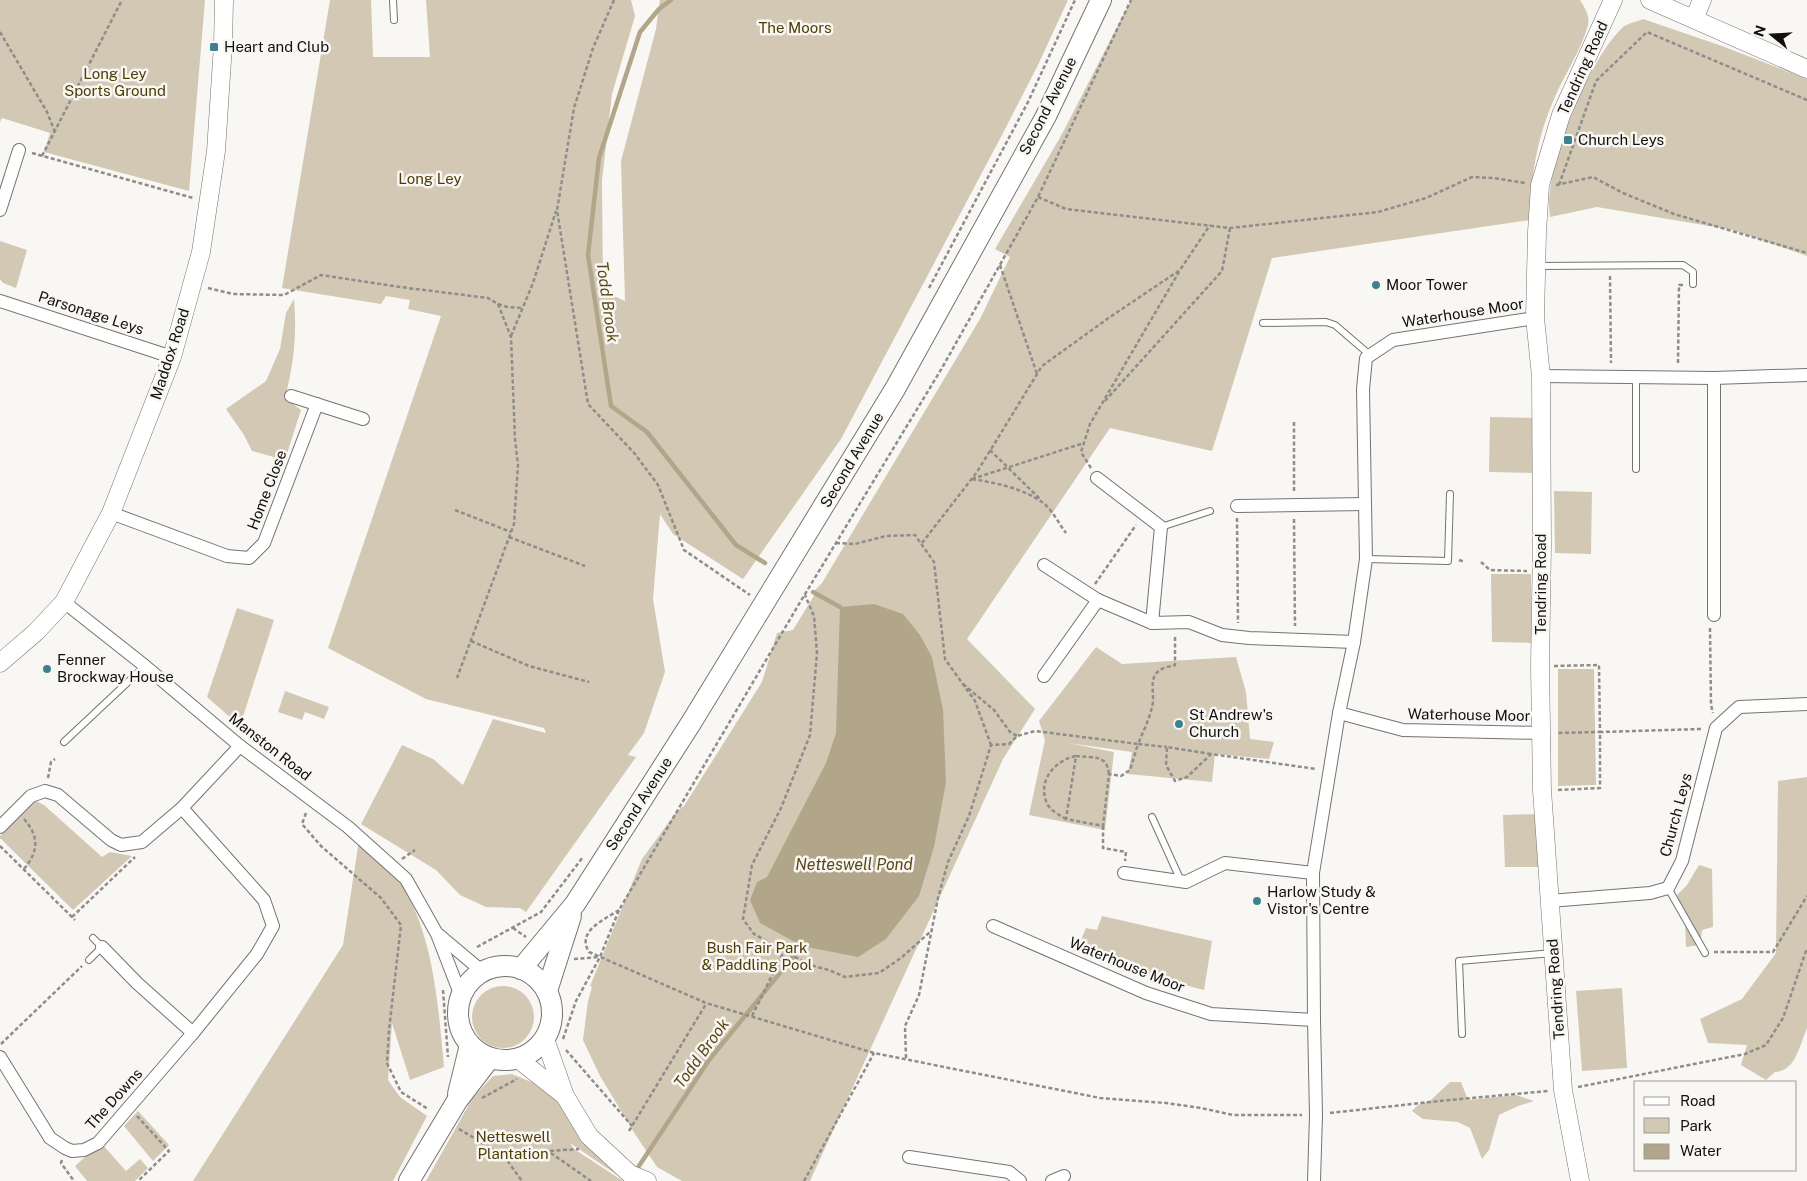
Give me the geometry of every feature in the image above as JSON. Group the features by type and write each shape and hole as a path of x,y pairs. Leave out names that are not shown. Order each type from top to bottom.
{"main road":[{"name":"Second Avenue","path":"521,969 575,904 691,723 895,390 1046,116 1101,0"},
{"name":"Second Avenue","path":"547,991 575,904"},
{"path":"508,966 521,969 536,978 547,991 551,1003 550,1027 545,1039 538,1048 518,1068 479,1053 470,1045 463,1034 459,1022 458,1009 461,996 470,982 482,972 495,967 508,966"},
{"path":"457,1101 470,1045"},
{"path":"409,1181 457,1101 490,1058"}],"street":[{"name":"Maddox Road","path":"0,663 36,632 64,602 111,513 172,357 201,252 209,202 216,151 224,0"},
{"name":"Tendring Road","path":"1580,1181 1564,1090 1542,790 1540,666 1542,571 1541,376 1536,318 1536,266 1540,185 1561,115 1613,0"},
{"path":"1650,0 1807,69"},
{"path":"1694,19 1702,0"},
{"path":"0,210 19,150"},
{"name":"Parsonage Leys","path":"0,301 172,357"},
{"name":"Waterhouse Moor","path":"1370,355 1393,340 1536,318"},
{"path":"1314,1181 1316,1115 1313,873 1339,713 1354,642 1366,560 1364,389 1366,358 1370,355"},
{"path":"1541,376 1714,378 1807,375"},
{"path":"1714,378 1714,615"},
{"path":"291,396 363,419"},
{"name":"Home Close","path":"111,513 227,556 249,558 264,543 317,404"},
{"path":"1096,478 1161,527 1152,622"},
{"path":"1237,506 1365,504"},
{"path":"1044,565 1093,596 1152,622 1189,622 1222,635 1238,637 1354,642"},
{"path":"1044,676 1093,596"},
{"name":"Manston Road","path":"64,602 145,666 240,746 348,827 406,879 437,934 461,996"},
{"path":"1716,728 1738,708 1807,704"},
{"name":"Waterhouse Moor","path":"1339,713 1403,730 1542,733"},
{"name":"Church Leys","path":"1668,888 1682,861 1716,728"},
{"path":"0,827 31,796 45,791 58,795 111,840 121,845 142,842 182,808 240,746"},
{"name":"The Downs","path":"65,1148 72,1151 84,1150 98,1143 193,1033 257,954 274,926 264,900 182,808"},
{"path":"1124,873 1186,882 1225,862 1313,873"},
{"path":"1549,901 1650,893 1668,888"},
{"name":"Waterhouse Moor","path":"992,926 1146,993 1211,1014 1314,1020"},
{"name":"Manston Road","path":"437,934 482,972"},
{"path":"98,943 137,983 193,1033"},
{"path":"545,1039 565,1096 589,1136 630,1174 647,1181"},
{"path":"0,1057 50,1138 65,1148"},
{"path":"518,1068 565,1096"},
{"path":"909,1157 1009,1172 1020,1181"},
{"path":"1052,1181 1064,1176"}],"lane":[{"path":"393,0 394,20"},
{"path":"1536,266 1683,265 1693,272 1693,284"},
{"path":"1263,323 1326,322 1335,325 1370,355"},
{"path":"1636,377 1636,469"},
{"path":"1366,560 1448,561 1450,494"},
{"path":"1161,527 1210,511"},
{"path":"64,742 145,666"},
{"path":"1152,817 1181,882"},
{"path":"1668,888 1705,953"},
{"path":"89,960 98,943"},
{"path":"1462,1034 1459,961 1553,953"}],"path":[{"path":"42,156 122,0"},
{"path":"511,337 533,283 557,210 574,108 593,48 614,0"},
{"path":"926,295 1028,102 1075,0"},
{"path":"632,1126 561,1044 576,1001 600,957 619,910 805,594 942,368 1038,197 1130,0"},
{"path":"0,32 48,112 54,132"},
{"path":"1559,185 1596,81 1647,32 1807,100"},
{"path":"19,150 209,202"},
{"path":"1038,197 1066,209 1230,228 1378,212 1426,198 1472,177 1494,178 1540,185 1559,185 1593,177 1623,193 1674,214 1807,253"},
{"path":"557,210 588,404 635,454 658,485 684,550 752,595 748,602"},
{"path":"1096,478 1081,452 1090,424 1180,270 1210,225"},
{"path":"1101,406 1222,271 1230,228"},
{"path":"1000,265 1037,374"},
{"path":"1610,266 1611,377"},
{"path":"922,543 971,479 1042,366 1180,270"},
{"path":"192,284 233,294 284,295 322,275 488,298 507,307 523,308"},
{"path":"1678,378 1679,285 1693,284"},
{"path":"457,678 514,524 518,465 515,439 511,337 498,304"},
{"path":"1294,422 1295,640"},
{"path":"971,479 1084,443"},
{"path":"990,450 1044,503 1066,534"},
{"path":"971,479 998,484 1044,503"},
{"path":"1237,506 1238,637"},
{"path":"455,510 511,532"},
{"path":"1093,596 1144,514"},
{"path":"836,544 855,544 886,536 915,535 922,543 934,562 945,659 975,701 991,745 969,816 948,862 938,898 919,995 905,1026 906,1058"},
{"path":"509,536 585,566"},
{"path":"1481,562 1490,570 1542,571"},
{"path":"805,594 814,616 817,653 810,735 781,808 752,866 743,919 754,934 799,959 845,977 879,973 901,958 931,931"},
{"path":"1542,733 1716,728 1711,705 1710,626 1714,615"},
{"path":"1109,774 1121,776 1130,770 1152,707 1154,695 1152,683 1155,674 1162,669 1175,665 1175,622"},
{"path":"471,641 529,666 589,682"},
{"path":"1540,666 1599,666 1600,788 1542,790"},
{"path":"958,679 994,710 1010,732 1017,736"},
{"path":"991,745 1009,744 1017,736 1035,731 1166,747 1329,771"},
{"path":"1166,747 1166,765 1174,781 1187,778 1211,754"},
{"path":"1066,819 1076,756"},
{"path":"1103,826 1066,819 1046,802 1045,788 1047,777 1056,765 1067,758 1076,756 1097,758 1105,761 1108,765 1109,774 1103,826 1103,848 1126,852 1124,873"},
{"path":"45,791 51,762 55,759"},
{"path":"312,800 302,824 321,846 381,898 402,926 388,1030 387,1063 401,1092 428,1109"},
{"path":"17,811 32,829 36,842 33,856 24,869"},
{"path":"0,846 73,919 146,847 142,842"},
{"path":"477,947 540,912 584,855"},
{"path":"1705,953 1773,952 1807,896"},
{"path":"619,910 590,929 586,934 584,941 589,952 706,1003 874,1053 1100,1098 1166,1103 1233,1115 1316,1115 1439,1101 1564,1090 1745,1054 1766,1045 1783,1018 1807,948"},
{"path":"512,928 530,939"},
{"path":"752,1016 784,951"},
{"path":"572,959 600,957"},
{"path":"0,1044 89,960"},
{"path":"442,983 448,1064"},
{"path":"629,1131 706,1003"},
{"path":"804,1181 874,1053"},
{"path":"479,1100 518,1068"},
{"path":"129,1108 169,1151 138,1181"},
{"path":"459,1129 504,1156 522,1181"},
{"path":"65,1148 61,1163 74,1181"},
{"path":"507,1160 538,1155 548,1151 582,1149"},
{"path":"548,1151 591,1181"}],"green space":[{"name":"Long Ley Sports Ground","path":"0,0 205,0 189,191 44,152 50,133 2,118 0,122"},
{"path":"330,0 371,0 373,57 430,57 426,0 631,0 635,16 612,94 602,180 603,291 625,301 621,161 656,29 660,0 1068,0 1038,65 1003,133 841,439 743,579 673,534 660,514 653,599 665,672 644,733 628,755 636,757 526,912 520,908 486,907 460,895 436,870 361,824 402,745 433,759 463,785 493,719 546,733 544,728 426,699 328,648 441,316 408,309 410,300 386,296 381,304 282,288"},
{"name":"Bush Fair Park & Paddling Pool","path":"1131,0 1580,0 1587,12 1588,25 1543,128 1533,174 1530,220 1272,258 1212,451 1110,428 967,639 1035,709 1003,759 810,1181 682,1181 657,1167 600,1076 583,1040 588,1001 592,987 590,986 642,859 677,811 684,806 762,682 777,633 793,630 815,594 813,592 822,583 980,319 1010,257 995,249 1062,134"},
{"path":"1643,19 1722,46 1807,79 1807,256 1733,230 1597,207 1550,217 1549,197 1553,173 1571,117 1583,90 1609,43 1622,28"},
{"path":"0,241 27,250 16,288 3,283 0,279"},
{"path":"294,299 294,348 285,398 301,410 285,460 252,451 244,435 226,409 266,381 280,349 286,313"},
{"path":"1490,417 1534,418 1534,473 1489,472"},
{"path":"1554,491 1592,492 1591,554 1555,553"},
{"path":"1491,574 1531,574 1532,643 1492,642"},
{"path":"237,608 274,620 240,726 207,697"},
{"path":"1096,647 1122,664 1236,657 1246,692 1250,739 1274,742 1269,759 1215,754 1212,782 1128,774 1132,752 1068,743 1114,752 1105,830 1029,815 1045,740 1039,721"},
{"path":"1558,669 1594,669 1596,785 1558,786"},
{"path":"285,691 329,707 324,719 305,712 302,720 278,712"},
{"path":"1807,777 1807,1028 1793,1062 1788,1067 1775,1072 1766,1080 1741,1065 1747,1045 1708,1043 1700,1019 1742,999 1776,953 1778,781"},
{"path":"36,801 44,805 102,857 110,852 132,856 73,910 0,838"},
{"path":"1539,814 1540,867 1505,867 1503,815"},
{"path":"359,840 397,876 411,902 427,947 436,995 444,1067 410,1080 392,1023 388,1080 400,1097 427,1116 393,1181 193,1181 343,945"},
{"path":"1699,865 1712,869 1713,927 1702,930 1700,945 1686,947 1685,921 1677,895 1687,885"},
{"path":"1102,916 1212,941 1204,990 1162,979 1078,947 1086,928 1097,930"},
{"path":"497,986 509,986 525,995 532,1005 534,1017 532,1029 525,1039 509,1048 497,1048 486,1043 477,1034 472,1023 472,1011 477,1000 486,991"},
{"path":"1622,988 1627,1068 1582,1071 1576,991"},
{"name":"Netteswell Plantation","path":"512,1074 543,1087 589,1136 626,1181 570,1143 574,1149 623,1181 426,1181 472,1099 493,1076"},
{"path":"1450,1082 1461,1082 1468,1100 1516,1095 1534,1101 1499,1115 1489,1150 1482,1159 1470,1128 1458,1122 1423,1119 1412,1111 1418,1105 1431,1100"},
{"path":"138,1111 169,1145 153,1161 124,1126"},
{"path":"101,1143 126,1171 140,1159 148,1168 135,1181 87,1181 75,1166"}],"water":[{"name":"Netteswell Pond","path":"874,604 903,614 920,635 932,657 943,710 946,782 934,847 919,896 886,939 858,957 802,946 760,923 750,900 757,882 767,877 826,763 836,733 840,607"}],"waterway":[{"name":"Todd Brook","path":"671,0 659,9 640,32 599,158 588,255 611,406 647,432 736,545 765,563"},
{"name":"Todd Brook","path":"813,592 840,607"},
{"name":"Todd Brook","path":"635,1172 709,1060 802,946"}],"place":[{"name":"Heart and Club","path":"214,47"},
{"name":"Church Leys","path":"1568,140"},
{"name":"Moor Tower","path":"1376,285"},
{"name":"Fenner Brockway House","path":"47,669"},
{"name":"St Andrew's Church","path":"1179,724"},
{"name":"Harlow Study & Vistor's Centre","path":"1257,901"}],"park label":[{"name":"The Moors","path":"795,28"},
{"name":"Long Ley","path":"430,179"}]}
